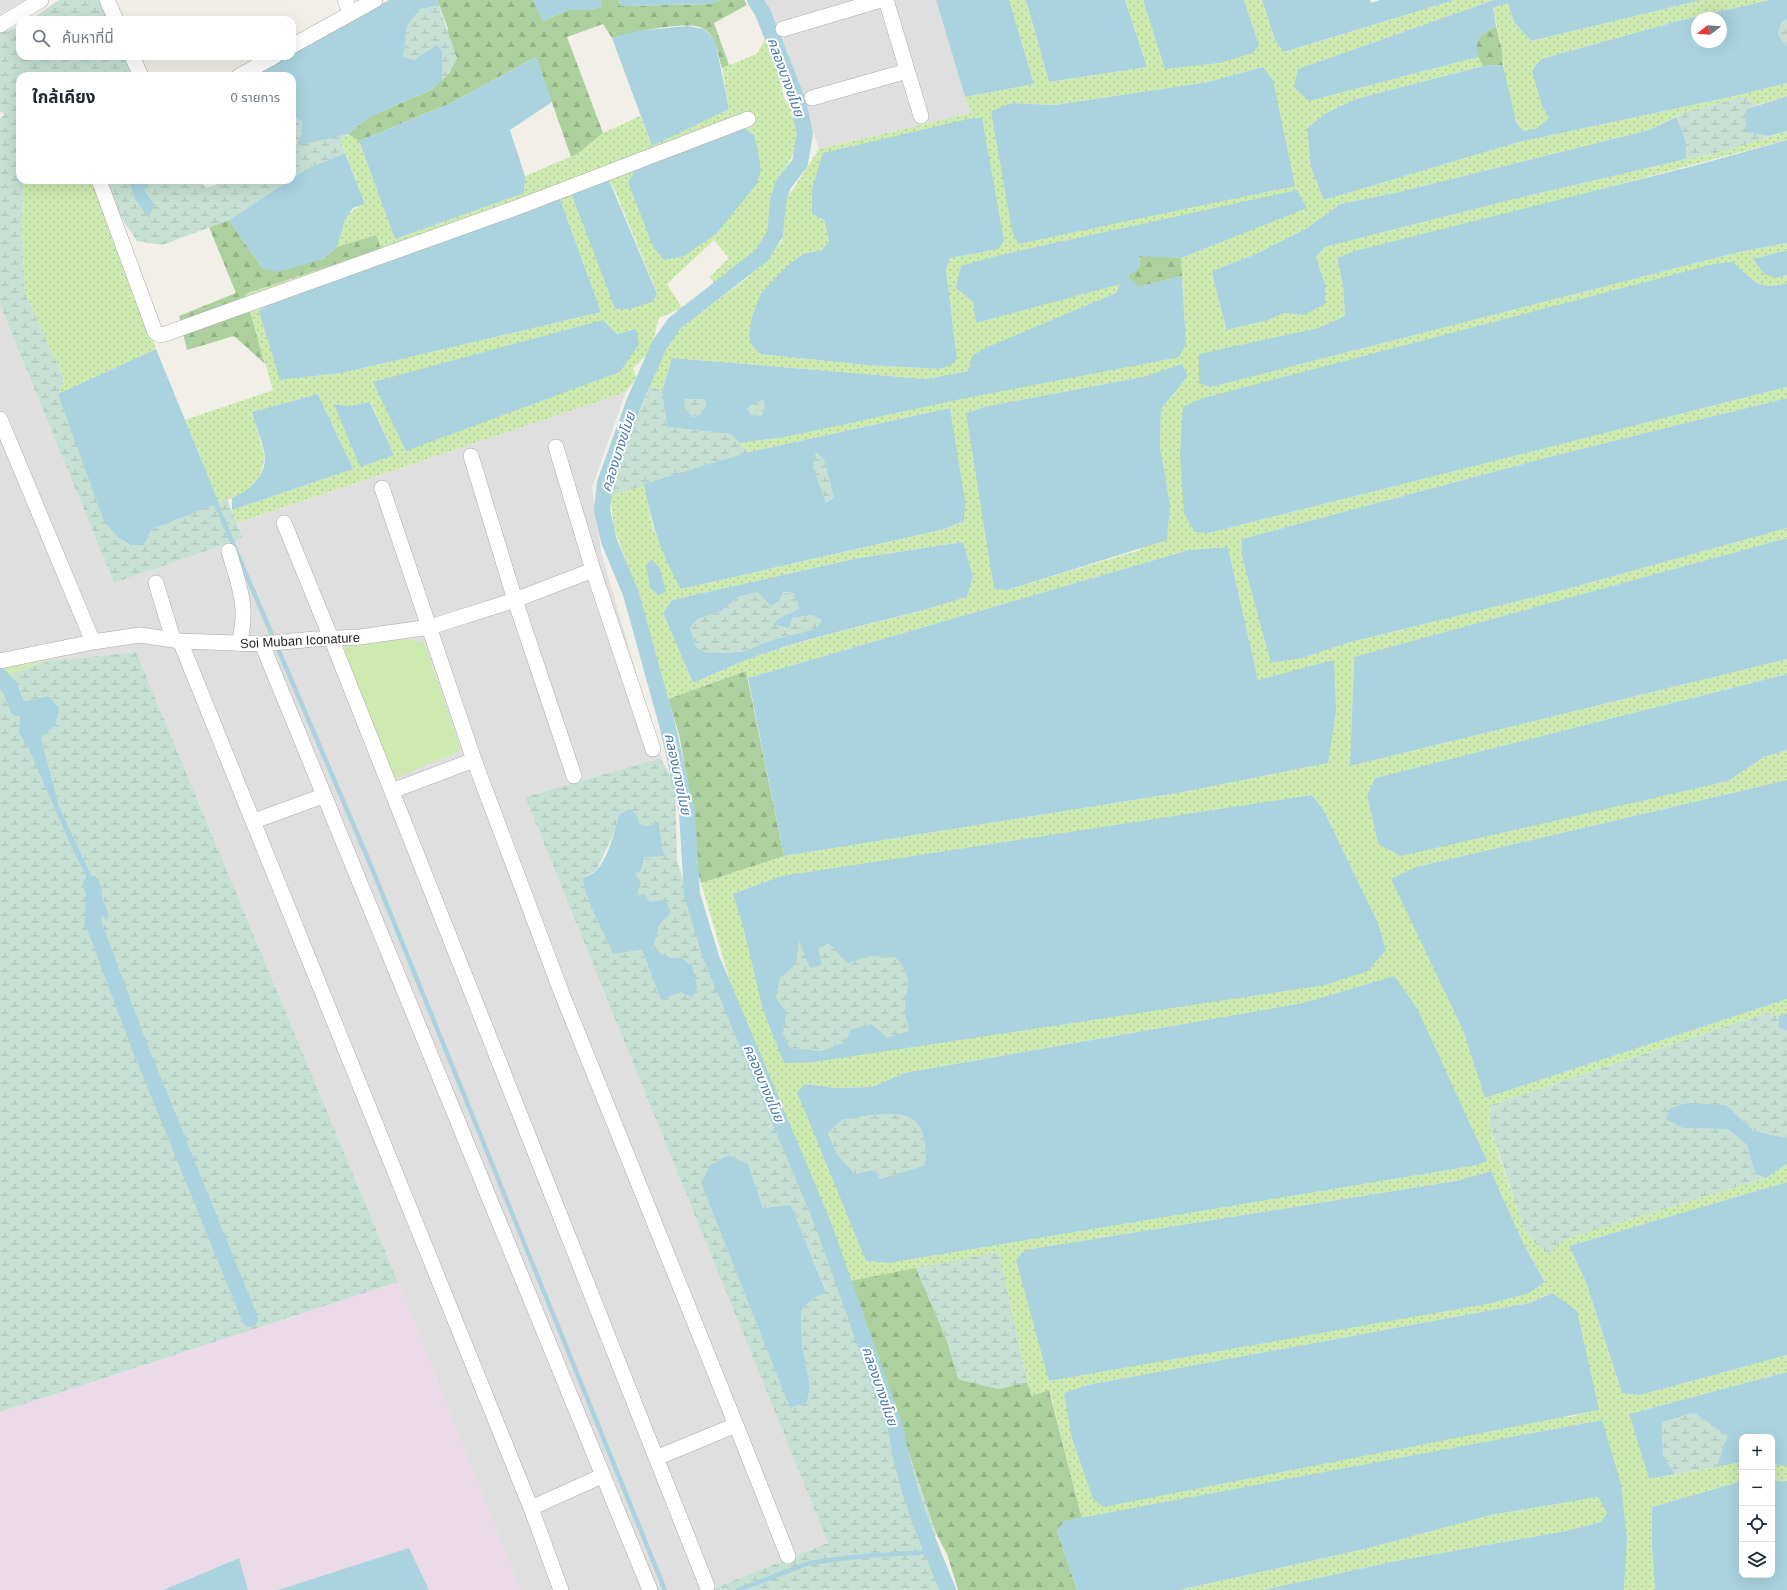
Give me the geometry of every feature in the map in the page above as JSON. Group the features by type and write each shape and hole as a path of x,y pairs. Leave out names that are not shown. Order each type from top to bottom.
{"street":[{"path":"0,25 41,0"},
{"path":"107,0 114,16"},
{"path":"296,43 348,6 375,0"},
{"path":"783,29 881,0"},
{"path":"886,0 921,116"},
{"path":"134,60 139,72"},
{"path":"246,72 268,60"},
{"path":"812,98 907,71"},
{"path":"100,184 155,332 165,334 521,206 748,119"},
{"path":"0,419 93,642"},
{"path":"556,447 593,570 653,749"},
{"path":"471,456 515,600 574,776"},
{"path":"382,488 474,760 562,994 788,1556"},
{"path":"284,523 392,791 707,1586"},
{"path":"229,551 242,598 244,613 244,626 239,644"},
{"name":"Soi Muban Iconature","path":"0,661 93,642 140,635 177,640 239,644 360,637 430,627 515,600 593,570"},
{"path":"156,583 177,640 254,821 531,1508 561,1590"},
{"path":"272,643 324,796 650,1590"},
{"path":"392,791 474,760"},
{"path":"254,821 324,796"},
{"path":"656,1458 736,1425"},
{"path":"531,1508 602,1476"}],"shaded area":[{"path":"0,0 25,0 0,15"},
{"path":"761,0 936,0 971,113 819,149 786,49"},
{"path":"0,305 114,583 243,538 237,523 626,392 592,487 601,552 661,758 525,797 828,1543 709,1590 520,1590 398,1282 136,652 49,661 0,678"},
{"path":"398,1282 520,1590 429,1590 409,1549 278,1590 248,1590 238,1558 163,1590 0,1590 0,1412"}],"green space":[{"path":"59,0 99,0 106,16 36,16"},
{"path":"437,0 533,0 543,21 568,10 588,10 602,7 601,0 619,0 620,6 709,4 721,0 744,0 747,5 714,23 729,65 722,68 712,37 704,29 696,26 686,25 659,28 612,38 603,24 567,37 603,133 571,157 536,57 449,104 359,141 348,134 371,116 433,89 448,28"},
{"path":"1009,0 1026,0 1049,82 1147,67 1125,0 1143,0 1165,68 1259,45 1244,0 1262,0 1275,40 1285,52 1455,0 1494,0 1298,69 1309,101 1478,57 1483,66 1356,99 1326,113 1307,128 1311,168 1324,200 1519,142 1739,95 1787,83 1787,96 1757,105 1743,97 1682,113 1649,130 1395,193 1340,204 1307,228 1256,254 1212,271 1226,330 1269,320 1284,313 1304,315 1325,284 1316,257 1325,247 1514,199 1712,154 1787,131 1787,140 1337,259 1343,286 1345,316 1318,328 1211,387 1739,252 1787,243 1787,250 1753,259 1776,277 1787,275 1787,283 1769,286 1757,283 1733,262 1209,533 1787,387 1787,398 1549,457 1242,539 1241,553 1272,663 1303,658 1347,643 1563,590 1787,528 1787,538 1354,658 1350,766 1787,659 1787,674 1375,778 1367,795 1378,844 1728,781 1764,757 1787,750 1787,780 1416,867 1463,1030 1485,1098 1787,999 1787,1013 1779,1016 1769,1012 1491,1105 1489,1124 1499,1156 1524,1228 1534,1242 1564,1239 1766,1178 1787,1164 1787,1182 1569,1246 1586,1282 1622,1393 1640,1395 1787,1355 1787,1372 1629,1414 1649,1479 1739,1463 1739,1482 1652,1507 1652,1547 1655,1590 1624,1590 1627,1539 1602,1420 1082,1519 1050,1391 1032,1396 1027,1382 999,1253 850,1281 734,995 701,883 784,856 1183,792 1328,763 1333,661 1258,680 1228,547 1189,550 748,678 746,671 668,699 641,601 614,528 610,496 644,484 652,525 681,589 946,529 964,521 950,408 749,452 740,443 785,437 1186,344 1181,258 1306,208 1145,225 996,256 956,288 973,302 976,323 1120,283 1116,293 972,356 969,371 926,379 672,358 662,391 650,386 657,366 672,337 694,318 747,278 782,241 784,203 819,149 971,113 965,97 1034,84","holes":["1263,67 1294,186 1012,103 1055,105 1208,82","812,214 997,249 950,258 946,269 957,359 939,369 866,365 759,354 788,265 803,254 822,250 829,241 824,220","1182,365 1188,376 1161,409 1160,447 1170,504 1140,550 1007,590 994,589 967,413 988,406 1143,377","963,542 973,576 967,597 778,649 693,683 663,613 672,600 859,558","1312,795 1323,809 1378,923 1386,950 743,926 734,894","1394,976 1487,1161 1478,1165 888,1263 866,1261 805,1084 836,1088 872,1087 904,1073 1303,1003","1491,1171 1523,1243 1545,1281 1529,1293 1049,1381 1026,1250 1456,1181","1551,1293 1598,1410 1569,1417 1064,1393 1087,1385 1530,1303"]},
{"path":"1702,0 1770,0 1717,12 1691,12 1691,18 1541,59 1542,106 1549,118 1536,129 1523,131 1513,113 1510,103 1501,45 1493,8 1508,3 1515,22 1531,41"},
{"path":"439,6 457,58 450,73 442,80 442,52 413,60 403,57 407,26 420,9"},
{"path":"1787,19 1787,46 1783,44 1778,33 1781,23"},
{"path":"1496,26 1502,50 1503,65 1483,66 1477,52 1477,42 1483,34"},
{"path":"16,27 16,60 127,60 132,72 16,72 16,184 23,184 22,230 25,293 64,379 58,394 119,538 129,545 144,545 152,529 227,499 243,538 114,583 0,305 0,119 5,114 0,111 0,33"},
{"path":"766,37 774,53 784,98 794,113 800,133 796,148 778,184 770,234 748,260 715,285 710,277 729,258 714,240 667,284 682,308 659,318 650,352 633,368 636,378 626,392 237,523 232,510 353,469 318,394 252,412 265,458 259,478 243,494 219,503 185,420 273,390 245,294 381,249 375,235 337,247 348,216 352,211 365,204 341,141 348,134 359,141 395,239 524,193 525,176 577,154 603,133 640,116 652,145 729,109 722,68 757,54","holes":["608,178 616,193 657,293 572,195","560,199 601,312 342,373 280,380","636,329 406,451 617,334","371,402 394,455 334,404 349,406"]},
{"path":"1743,97 1757,105 1747,109 1747,131 1769,136 1728,150 1686,159 1686,142 1676,117 1682,113"},
{"path":"296,118 302,122 302,133 296,145"},
{"path":"348,134 341,141 345,153 309,168 296,177 296,145"},
{"path":"23,184 97,184 97,192 156,349 58,394 64,379 25,293 22,230"},
{"path":"109,184 129,184 135,199 148,184 204,184 205,188 216,184 286,184 229,220 162,245 137,241 114,203"},
{"path":"229,220 263,269 323,259 337,247 376,235 381,249 245,294 265,364 234,336 187,350 179,316 236,293 209,227"},
{"path":"1139,255 1181,258 1182,276 1139,287 1127,277 1140,266"},
{"path":"650,386 662,391 667,427 731,434 749,452 610,496 612,477"},
{"path":"685,399 705,399 706,406 701,414 693,417 684,409"},
{"path":"763,400 767,409 761,417 751,415 747,409 752,404"},
{"path":"816,453 824,459 834,498 826,503 813,466"},
{"path":"758,592 794,593 799,609 779,618 812,615 824,620 815,629 772,640 742,652 707,653 696,647 690,628 698,619 721,611 738,597"},
{"path":"404,639 424,642 461,750 392,780 342,650 353,643"},
{"path":"136,652 398,1282 0,1412 0,678 49,661","holes":["18,686 24,701 48,696 55,726 41,736 59,806 108,911 107,920 93,905 86,907 90,885 69,842 29,750 19,733 20,716 10,689"]},
{"path":"49,661 0,678 0,668"},
{"path":"746,671 784,856 701,883 697,869 695,821 679,734 668,699"},
{"path":"661,758 675,785 677,860 719,997 855,1294 936,1533 929,1560 940,1590 709,1590 828,1543 525,797","holes":["636,814 640,824 648,826 658,821 641,871 634,874 635,896 671,913 659,925 652,948 667,958 681,958 661,1000 642,950 613,954 583,878 596,871 615,831 618,816","729,1155 748,1164 763,1208 791,1205 826,1291 813,1298 801,1311 802,1345 810,1387 807,1402 790,1407 701,1183 710,1165"]},
{"path":"799,940 810,968 817,949 830,943 847,963 870,956 895,957 905,970 907,976 908,982 905,1012 909,1031 888,1038 846,1042 821,1051 790,1048 783,1034 786,1012 776,998 780,978 796,964"},
{"path":"1769,1012 1779,1016 1778,1027 1787,1031 1787,1138 1754,1131 1726,1105 1683,1128 1728,1129 1747,1145 1755,1174 1766,1178 1565,1239 1548,1254 1534,1242 1524,1228 1489,1124 1491,1105"},
{"path":"888,1114 906,1116 913,1119 918,1124 923,1136 925,1144 925,1165 881,1179 872,1170 855,1174 837,1154 828,1133 842,1120 871,1115"},
{"path":"999,1252 1027,1382 998,1389 958,1379 946,1338 916,1268"},
{"path":"916,1268 946,1338 959,1379 998,1389 1027,1382 1032,1396 1049,1390 1082,1519 1065,1521 1057,1531 1077,1590 958,1590 947,1554 936,1533 850,1281"},
{"path":"1694,1413 1729,1436 1716,1467 1675,1474 1663,1456 1662,1422"},
{"path":"1775,1464 1787,1466 1787,1482 1775,1480"},
{"path":"1598,1497 1607,1513 1601,1522 1566,1531 1391,1562 1263,1590 1179,1590 1365,1549 1491,1515"}],"water":[{"path":"389,0 437,0 439,6 420,9 407,26 403,57 414,60 437,45 442,52 442,80 433,89 371,116 348,134 296,146 302,133 302,122 296,118 296,72 260,72 281,60 296,60 296,52"},
{"path":"533,0 601,0 602,7 588,10 568,10 543,21"},
{"path":"619,0 721,0 709,4 620,6"},
{"path":"936,0 1009,0 1034,84 965,97"},
{"path":"1026,0 1125,0 1147,67 1049,82"},
{"path":"1143,0 1244,0 1259,45 1253,53 1219,63 1165,69"},
{"path":"1262,0 1370,0 1371,3 1380,0 1455,0 1284,52 1275,40"},
{"path":"1494,0 1702,0 1531,41 1514,22 1508,3 1493,8 1496,26 1482,35 1478,41 1478,57 1309,101 1294,87 1298,69"},
{"path":"1770,0 1787,0 1787,19 1781,23 1778,33 1783,43 1787,46 1787,83 1739,95 1519,142 1324,200 1311,168 1307,128 1326,113 1356,99 1483,66 1503,65 1516,121 1523,131 1536,129 1549,118 1542,106 1532,71 1541,59 1691,18 1691,48 1727,48 1727,12 1717,12"},
{"path":"687,26 704,29 715,40 729,109 652,146 612,38 637,31"},
{"path":"536,57 552,102 510,130 525,176 524,193 395,239 359,141 449,104"},
{"path":"1263,67 1273,80 1295,186 1018,244 1012,231 991,111 1012,103 1055,105 1208,82"},
{"path":"1787,96 1787,131 1769,136 1747,132 1745,119 1747,109"},
{"path":"1676,117 1686,142 1686,159 1514,199 1325,247 1316,257 1325,284 1325,304 1304,315 1284,313 1269,320 1226,330 1212,271 1256,254 1307,228 1340,204 1395,193 1649,130"},
{"path":"982,118 1004,241 998,249 950,258 946,269 957,359 951,365 939,369 866,365 760,354 752,346 749,335 752,317 761,293 788,265 803,254 822,250 829,241 824,220 812,214 812,189 823,153 968,119"},
{"path":"742,127 754,135 758,151 761,171 756,185 716,234 684,256 664,260 653,247 628,182 636,169"},
{"path":"1787,140 1787,243 1739,252 1211,387 1199,383 1199,354 1318,328 1345,316 1343,286 1337,258 1355,251 1701,164"},
{"path":"345,153 365,204 353,208 345,220 337,247 323,259 278,272 263,269 229,220 284,184 296,184 296,176 309,168"},
{"path":"608,178 657,294 652,302 630,309 615,309 572,195"},
{"path":"129,184 148,184 144,190 154,204 149,218 135,199"},
{"path":"1297,190 1307,208 1181,258 1139,256 1140,266 1128,277 1139,287 1182,276 1186,344 1179,357 961,399 785,437 740,443 731,434 667,427 662,391 672,358 926,379 968,371 972,356 983,349 1116,293 1120,284 976,323 973,302 956,288 961,266 996,256","holes":["685,399 705,399 706,406 701,414 693,417 684,409","763,400 766,409 761,416 751,415 747,409 752,404"]},
{"path":"560,199 601,312 342,373 280,380 259,311 268,304"},
{"path":"1787,250 1787,275 1776,278 1764,274 1753,259"},
{"path":"1733,262 1757,283 1769,286 1787,283 1787,387 1209,533 1195,532 1184,514 1180,454 1183,407 1200,399 1714,264"},
{"path":"603,320 617,334 636,329 639,344 620,372 406,451 373,382"},
{"path":"156,349 219,503 152,529 144,545 130,545 119,538 104,521 58,394"},
{"path":"1182,364 1188,376 1161,409 1160,447 1170,504 1167,540 1007,590 994,589 966,413 988,406 1143,377"},
{"path":"318,394 353,469 232,510 232,498 244,492 255,482 263,471 265,464 264,452 252,412"},
{"path":"1787,398 1787,528 1563,590 1347,643 1303,658 1271,663 1241,553 1242,539 1549,457"},
{"path":"370,402 394,455 360,467 334,404 349,406"},
{"path":"950,408 965,501 964,521 945,529 681,589 662,551 650,512 644,484 749,452","holes":["816,453 824,459 834,498 826,503 813,466"]},
{"path":"1787,538 1787,659 1350,766 1354,657"},
{"path":"963,542 973,576 967,597 778,649 737,664 693,683 663,613 672,600 859,558","holes":["758,592 771,606 779,601 783,592 794,593 799,609 779,618 774,624 789,628 792,618 812,615 823,620 815,629 772,640 742,652 707,653 696,647 690,628 698,619 721,611 738,597"]},
{"path":"1228,547 1258,680 1334,660 1336,711 1328,763 1183,792 784,856 748,678 1189,550"},
{"path":"652,559 660,569 666,591 658,596 650,587 646,565"},
{"path":"1787,674 1787,750 1764,757 1728,781 1401,856 1378,844 1367,795 1375,778"},
{"path":"17,686 24,701 48,696 59,708 55,726 41,737 59,806 108,911 107,921 93,905 86,907 90,885 69,842 29,750 19,733 20,716 10,688"},
{"path":"1787,780 1787,999 1485,1098 1463,1030 1391,879 1416,867"},
{"path":"1312,795 1323,809 1378,923 1386,950 1368,971 1325,985 814,1062 784,1063 763,1010 743,926 733,894 782,876","holes":["799,941 810,968 822,965 818,949 829,943 847,963 870,956 895,957 905,970 907,976 908,982 905,1012 909,1031 888,1038 871,1024 850,1030 846,1042 821,1051 790,1048 783,1034 786,1012 776,998 780,978 796,964"]},
{"path":"629,809 636,814 640,824 648,826 658,821 664,856 645,857 641,871 635,874 641,883 636,896 645,894 649,902 666,900 671,913 659,925 653,948 667,958 681,958 692,966 697,987 692,997 681,992 661,1000 642,950 613,954 587,895 583,878 594,873 601,864 615,830 618,816"},
{"path":"1394,976 1417,1008 1487,1161 1478,1165 888,1263 866,1261 797,1092 805,1084 836,1088 872,1087 904,1073 1303,1003","holes":["893,1114 902,1115 913,1119 918,1124 923,1136 925,1144 925,1165 881,1179 872,1170 855,1174 837,1154 828,1133 842,1120 871,1115"]},
{"path":"1787,1013 1787,1031 1778,1027 1779,1016"},
{"path":"1687,1103 1726,1105 1754,1131 1787,1138 1787,1164 1766,1178 1755,1174 1747,1145 1728,1129 1683,1128 1666,1119 1670,1108"},
{"path":"729,1155 748,1164 763,1208 791,1205 826,1292 813,1298 801,1311 802,1345 810,1387 807,1402 790,1408 701,1183 710,1165"},
{"path":"1491,1171 1523,1243 1545,1282 1529,1293 1492,1303 1049,1381 1016,1260 1025,1250 1456,1181"},
{"path":"1787,1182 1787,1355 1640,1395 1622,1393 1586,1282 1569,1246"},
{"path":"1552,1293 1577,1311 1599,1410 1103,1507 1093,1499 1072,1438 1064,1393 1087,1385 1530,1303"},
{"path":"1787,1372 1787,1466 1775,1464 1775,1434 1739,1434 1739,1463 1716,1467 1728,1436 1694,1413 1662,1422 1663,1456 1675,1474 1649,1479 1629,1414"},
{"path":"1602,1420 1621,1484 1627,1539 1624,1590 1263,1590 1391,1562 1566,1531 1601,1522 1607,1513 1598,1497 1491,1515 1365,1549 1179,1590 1077,1590 1057,1531 1064,1521"},
{"path":"1775,1480 1787,1482 1787,1590 1655,1590 1652,1547 1652,1507 1739,1482 1739,1578 1775,1578"},
{"path":"409,1548 429,1590 278,1590"},
{"path":"239,1558 248,1590 163,1590"}],"waterway":[{"name":"คลองบางขโมย","path":"755,0 763,13 798,102 805,133 800,163 783,185 778,201 775,234 762,255 675,323 660,344 635,400 605,483 602,510 609,541 631,594 667,724 687,812 692,894 711,957 822,1221 896,1430 905,1472 917,1512 948,1590"},
{"path":"216,504 371,866 665,1590"},
{"path":"0,676 10,688 18,708"},
{"path":"91,884 94,892 93,922 137,1040 250,1319"},
{"path":"738,1590 809,1563 863,1556 932,1552"}]}
